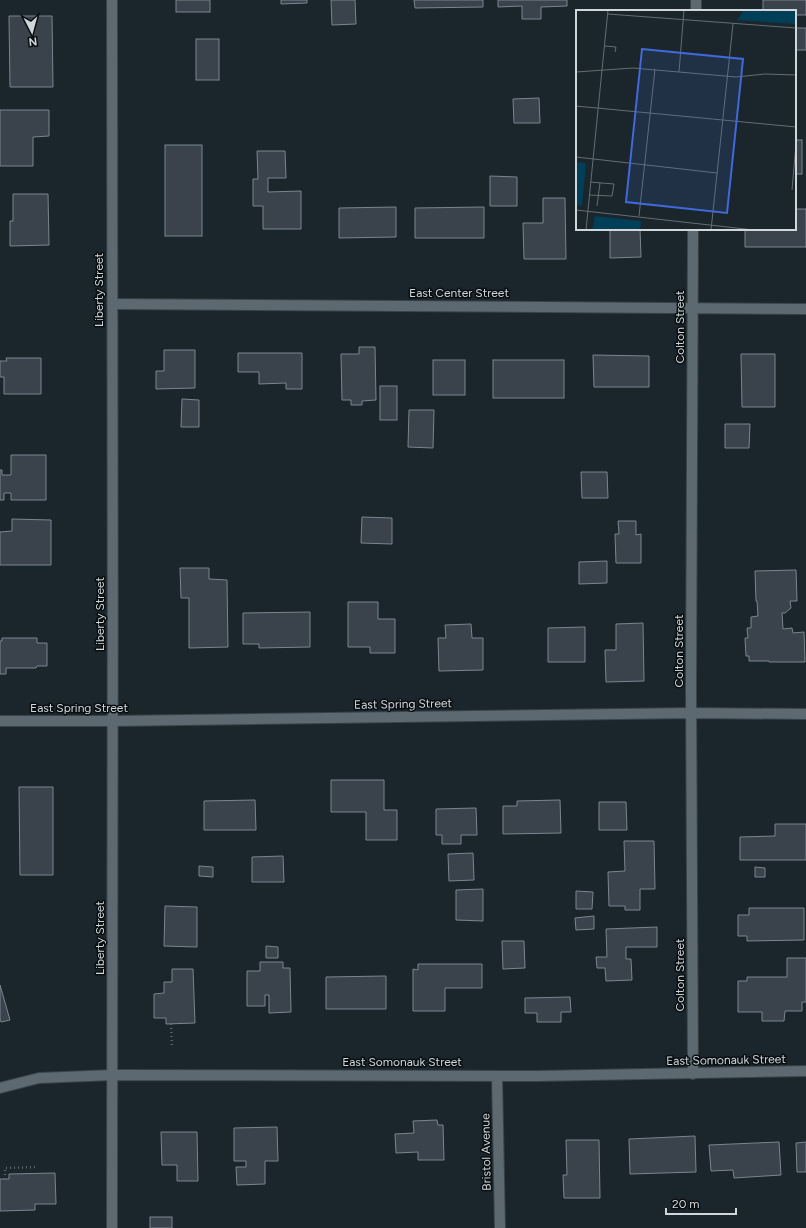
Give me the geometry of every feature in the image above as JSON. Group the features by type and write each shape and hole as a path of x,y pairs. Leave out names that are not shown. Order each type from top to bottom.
{"street":[{"name":"Liberty Street","path":"112,0 114,721 112,1228"},
{"name":"Colton Street","path":"693,1074 692,308 694,230"},
{"name":"East Center Street","path":"112,304 806,309"},
{"name":"East Spring Street","path":"0,721 114,721 692,713 806,714"},
{"name":"East Somonauk Street","path":"0,1088 39,1078 113,1075 497,1076 806,1071"},
{"name":"Bristol Avenue","path":"497,1076 500,1228"}],"path":[{"path":"171,1024 172,1048"},
{"path":"5,1179 5,1168 38,1167"}],"building":[{"path":"176,0 210,0 210,12 176,12"},
{"path":"281,0 307,0 307,3 281,4"},
{"path":"331,0 355,0 356,24 332,25"},
{"path":"414,0 483,0 483,7 415,8"},
{"path":"498,0 567,0 567,6 541,7 541,19 522,19 522,6 498,7"},
{"path":"763,0 806,0 806,15 796,15 796,10 763,10"},
{"path":"9,16 52,16 53,87 10,87"},
{"path":"796,28 806,28 806,50 796,50"},
{"path":"196,39 219,39 219,80 196,80"},
{"path":"539,98 540,123 514,123 513,99"},
{"path":"0,110 49,110 49,136 33,137 33,166 0,166"},
{"path":"796,140 802,140 802,174 796,174"},
{"path":"165,145 202,145 202,236 165,236"},
{"path":"257,151 285,151 286,178 268,178 268,192 301,191 301,229 263,229 263,206 253,206 253,179 258,179"},
{"path":"490,176 517,177 517,206 490,206"},
{"path":"13,194 48,194 49,245 10,246 10,221 13,221"},
{"path":"543,198 565,198 566,259 524,259 523,223 543,223"},
{"path":"396,207 396,237 339,238 339,208"},
{"path":"484,207 484,238 415,238 415,208"},
{"path":"796,209 806,209 806,247 745,247 745,230 796,230"},
{"path":"610,230 640,230 641,257 610,258"},
{"path":"359,347 375,347 376,400 362,401 362,405 351,405 351,400 342,400 341,354 359,354"},
{"path":"164,350 195,350 195,388 156,389 156,371 164,371"},
{"path":"238,353 302,353 302,389 286,389 286,383 259,384 259,372 238,372"},
{"path":"741,354 775,354 775,407 742,407"},
{"path":"593,355 649,356 649,387 594,387"},
{"path":"6,358 41,358 41,394 4,394 4,377 0,377 0,361 7,361"},
{"path":"433,360 465,360 465,395 433,395"},
{"path":"493,360 564,360 564,398 493,398"},
{"path":"380,386 397,386 397,420 380,420"},
{"path":"182,399 199,400 199,427 181,427"},
{"path":"409,410 434,410 433,448 408,447"},
{"path":"725,424 750,424 749,448 725,448"},
{"path":"11,455 46,455 46,500 11,500 11,493 4,493 4,500 0,500 0,470 2,470 2,475 11,475"},
{"path":"581,472 607,472 608,498 582,498"},
{"path":"362,517 392,518 392,544 361,543"},
{"path":"12,519 51,520 51,565 0,565 0,532 12,531"},
{"path":"618,521 636,521 636,535 641,534 641,563 616,563 615,534 619,534"},
{"path":"607,561 607,583 579,584 579,562"},
{"path":"180,568 209,568 209,579 227,580 228,647 189,648 189,598 181,598"},
{"path":"796,570 797,601 790,601 791,608 785,613 782,613 783,629 792,628 793,633 804,632 805,662 749,661 749,656 746,656 745,638 748,638 747,628 751,628 751,617 758,616 755,571"},
{"path":"348,602 378,602 378,619 395,619 395,653 370,653 370,647 348,647"},
{"path":"310,612 310,647 259,648 259,644 243,644 243,613"},
{"path":"643,623 644,681 606,682 605,650 616,650 616,624"},
{"path":"471,624 472,638 483,638 483,670 439,671 438,638 446,638 445,625"},
{"path":"585,627 585,662 548,662 548,628"},
{"path":"2,638 37,638 37,643 47,643 47,666 37,666 36,668 6,668 6,674 0,674 0,641 2,641"},
{"path":"331,780 384,780 384,810 397,810 397,840 366,840 366,812 331,812"},
{"path":"19,787 53,787 53,875 20,875"},
{"path":"255,800 256,830 204,830 204,801"},
{"path":"560,800 561,833 503,834 503,806 517,806 517,801"},
{"path":"599,802 626,802 627,830 599,830"},
{"path":"476,808 477,835 461,835 461,844 442,844 442,835 436,835 436,809"},
{"path":"775,824 806,824 806,860 740,860 740,837 775,836"},
{"path":"624,841 654,841 655,889 640,889 640,910 625,910 625,906 609,906 608,872 625,871"},
{"path":"473,853 474,880 449,881 448,854"},
{"path":"283,856 284,882 252,882 252,857"},
{"path":"199,866 213,867 213,877 199,876"},
{"path":"755,867 765,868 765,877 755,877"},
{"path":"483,889 483,921 456,920 456,890"},
{"path":"576,891 593,892 592,909 576,909"},
{"path":"165,906 197,907 197,947 164,946"},
{"path":"749,908 804,908 804,940 747,941 747,936 738,936 738,915 749,915"},
{"path":"594,916 594,929 576,930 575,918"},
{"path":"657,927 657,947 626,947 626,959 631,959 632,980 606,981 605,968 597,968 596,957 607,957 606,929"},
{"path":"502,941 524,941 525,968 503,969"},
{"path":"266,946 278,947 278,958 266,958"},
{"path":"787,958 806,958 806,1002 802,1002 802,1011 785,1011 784,1021 762,1021 762,1012 738,1012 738,981 747,981 747,977 787,977"},
{"path":"260,962 283,962 283,968 290,968 291,1012 269,1013 269,995 265,995 265,1006 247,1006 247,971 260,971"},
{"path":"418,964 482,964 482,988 445,988 445,1011 413,1011 413,969 418,970"},
{"path":"172,969 193,969 195,1023 166,1024 166,1018 154,1018 154,994 164,993 164,982 172,982"},
{"path":"386,976 386,1009 326,1009 326,977"},
{"path":"0,985 10,1020 1,1022 0,1020"},
{"path":"570,997 571,1012 561,1012 561,1022 537,1022 537,1013 525,1013 525,998"},
{"path":"437,1120 438,1125 443,1125 444,1160 418,1160 418,1152 396,1153 395,1134 414,1133 413,1121"},
{"path":"277,1127 278,1161 265,1161 265,1184 237,1185 236,1167 246,1167 246,1161 234,1161 234,1128"},
{"path":"161,1132 197,1132 198,1181 177,1181 177,1165 162,1165"},
{"path":"695,1136 696,1172 630,1174 629,1139"},
{"path":"566,1140 599,1140 600,1198 564,1198 563,1175 567,1175"},
{"path":"779,1142 781,1175 734,1178 733,1170 711,1171 709,1145"},
{"path":"806,1142 806,1172 797,1172 796,1143"},
{"path":"55,1173 56,1204 35,1204 35,1210 0,1211 0,1179 9,1179 9,1174"},
{"path":"150,1217 172,1217 172,1228 150,1228"}]}
